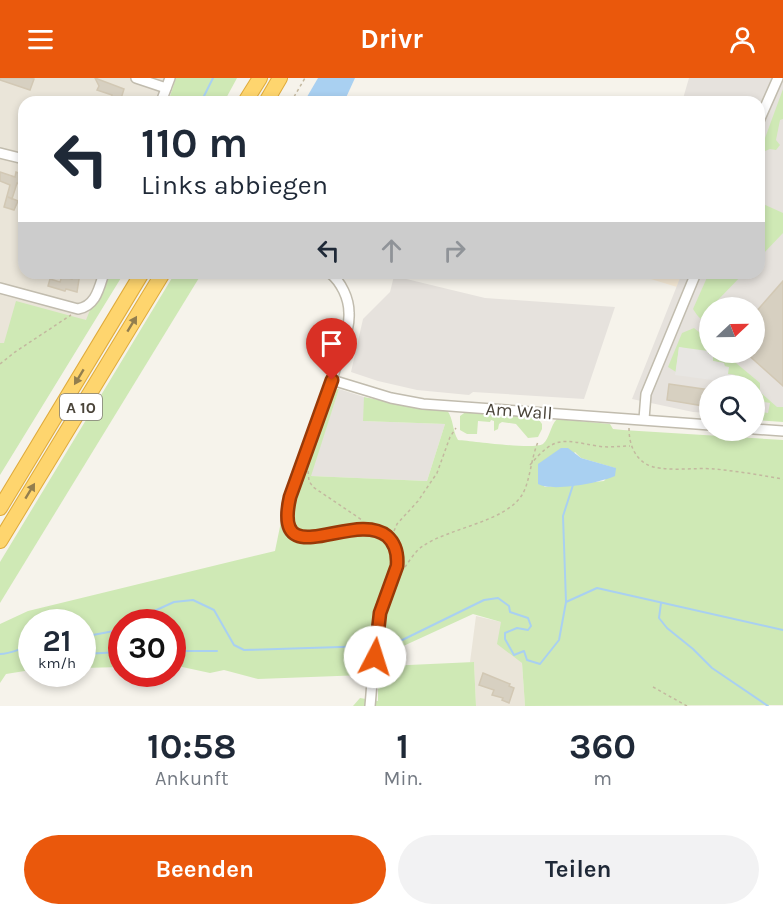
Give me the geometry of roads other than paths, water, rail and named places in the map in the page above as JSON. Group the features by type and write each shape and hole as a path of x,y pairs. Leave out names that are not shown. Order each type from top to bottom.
{"highway":[{"path":"249,96 260,78"},
{"path":"270,96 280,78"},
{"name":"A 10","path":"0,508 138,279"},
{"name":"A 10","path":"0,541 159,279"}],"street":[{"path":"136,78 166,88"},
{"path":"163,96 170,78"},
{"path":"765,107 778,78"},
{"path":"0,153 18,158"},
{"path":"0,288 78,309 90,305 102,279"},
{"path":"336,279 345,295 349,313 346,334 290,497 287,524 294,535 308,538 348,530 375,529 384,533 392,541 397,557 394,574 380,613 370,706"},
{"path":"644,419 646,393 694,279"},
{"name":"Am Wall","path":"332,380 391,398 423,404 699,424"},
{"path":"765,430 783,431"}],"water":[{"path":"318,78 355,78 347,96 308,96"},
{"path":"561,448 568,448 581,458 616,468 615,476 588,484 565,487 538,484 538,464"}],"waterway":[{"path":"204,96 213,78"},
{"path":"378,646 390,646 484,600 498,598 509,606 510,612 528,618 531,626 528,630 517,628 505,633 505,639 514,655 524,651 527,660 540,664 559,640 566,602 563,516 573,485"},
{"path":"566,602 597,588 783,630"},
{"path":"159,609 174,602 193,600 214,610 234,645 244,650 372,646"},
{"path":"661,603 659,618 667,628 712,668 768,706"},
{"path":"96,634 108,632"},
{"path":"0,654 18,650"},
{"path":"186,651 217,651"},
{"path":"96,653 108,653"}]}
